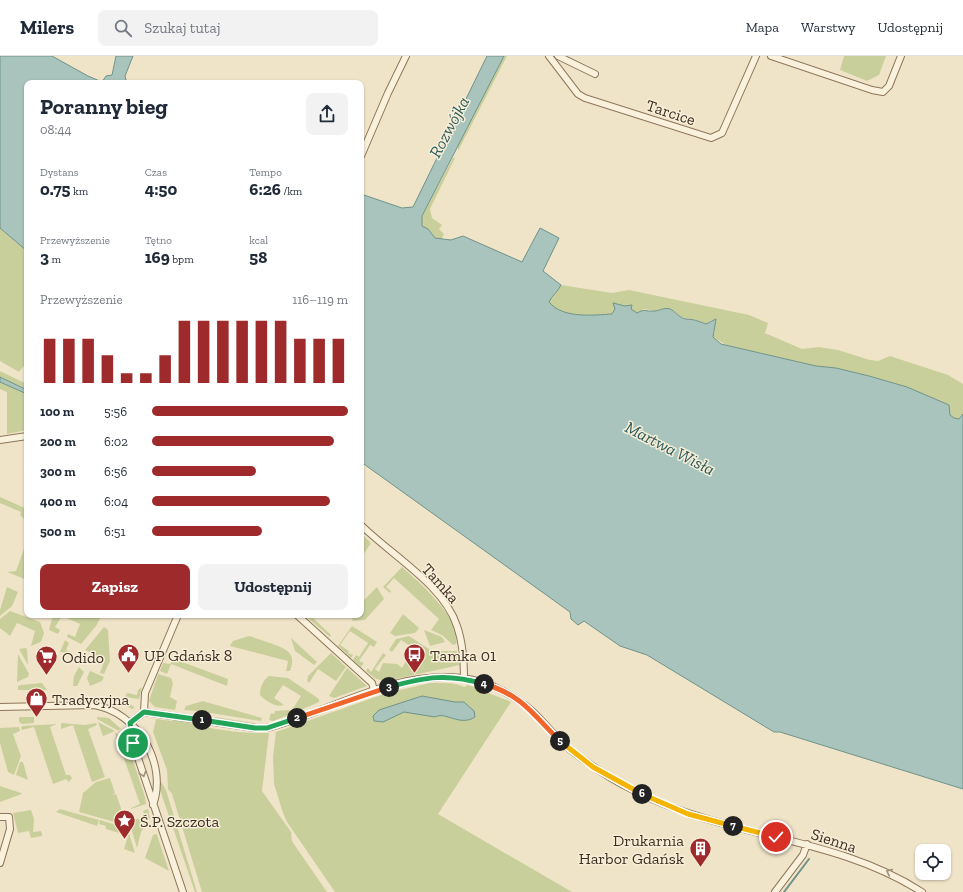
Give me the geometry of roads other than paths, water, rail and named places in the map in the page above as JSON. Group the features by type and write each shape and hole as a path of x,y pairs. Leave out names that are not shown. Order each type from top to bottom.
{"street":[{"path":"364,149 406,56"},
{"name":"Tarcice","path":"549,56 578,94 585,98 712,138 722,134 756,56"},
{"path":"558,56 595,74"},
{"path":"771,56 872,90 883,92 890,86 901,56"},
{"path":"0,440 24,436"},
{"name":"Tamka","path":"364,528 428,584 454,617 460,637 464,678"},
{"path":"130,723 144,712 145,693 177,618"},
{"path":"300,618 372,684 374,690"},
{"name":"Sienna","path":"144,712 255,728 267,728 374,690 436,677 464,678 491,686 516,698 527,706 551,733 575,754 606,775 638,793 688,814 807,844 890,872 922,892"},
{"path":"0,707 94,705 104,706 117,712 130,723 148,744 156,770 158,788 153,805"},
{"path":"130,723 133,743 183,892"},
{"path":"0,817 9,817 11,824 0,863"},
{"path":"775,892 803,855 807,844"}],"water":[{"path":"0,56 52,56 97,80 24,80 24,248 0,228"},
{"path":"116,56 133,56 125,76 126,80 103,80 106,76 112,75"},
{"name":"Martwa Wisła","path":"487,56 504,56 422,216 422,226 428,229 435,238 451,240 463,236 522,262 540,228 559,238 543,271 561,285 549,302 562,311 579,315 612,314 615,309 613,303 625,306 632,305 631,309 637,313 644,310 656,311 666,308 674,311 679,316 684,318 706,324 716,319 713,337 721,344 816,366 836,368 869,376 907,387 949,405 950,415 954,418 959,419 963,414 963,789 780,732 774,732 647,655 620,646 584,621 578,625 571,619 570,612 364,464 364,195 402,208 413,207"},
{"path":"0,377 24,389 24,393 0,382"},
{"path":"422,696 455,702 464,702 474,711 475,717 469,720 458,720 443,716 435,717 404,712 383,722 374,721 373,716 379,710"}],"waterway":[{"path":"784,892 809,859"}],"place":[{"name":"UP Gdańsk 8","path":"129,674"},
{"name":"Tamka 01","path":"415,674"},
{"name":"Odido","path":"47,676"},
{"name":"Tradycyjna","path":"37,718"},
{"name":"Ś.P. Szczota","path":"125,840"},
{"name":"Drukarnia Harbor Gdańsk","path":"700,868"}],"water label":[{"name":"Rozwójka","path":"449,127"}]}
